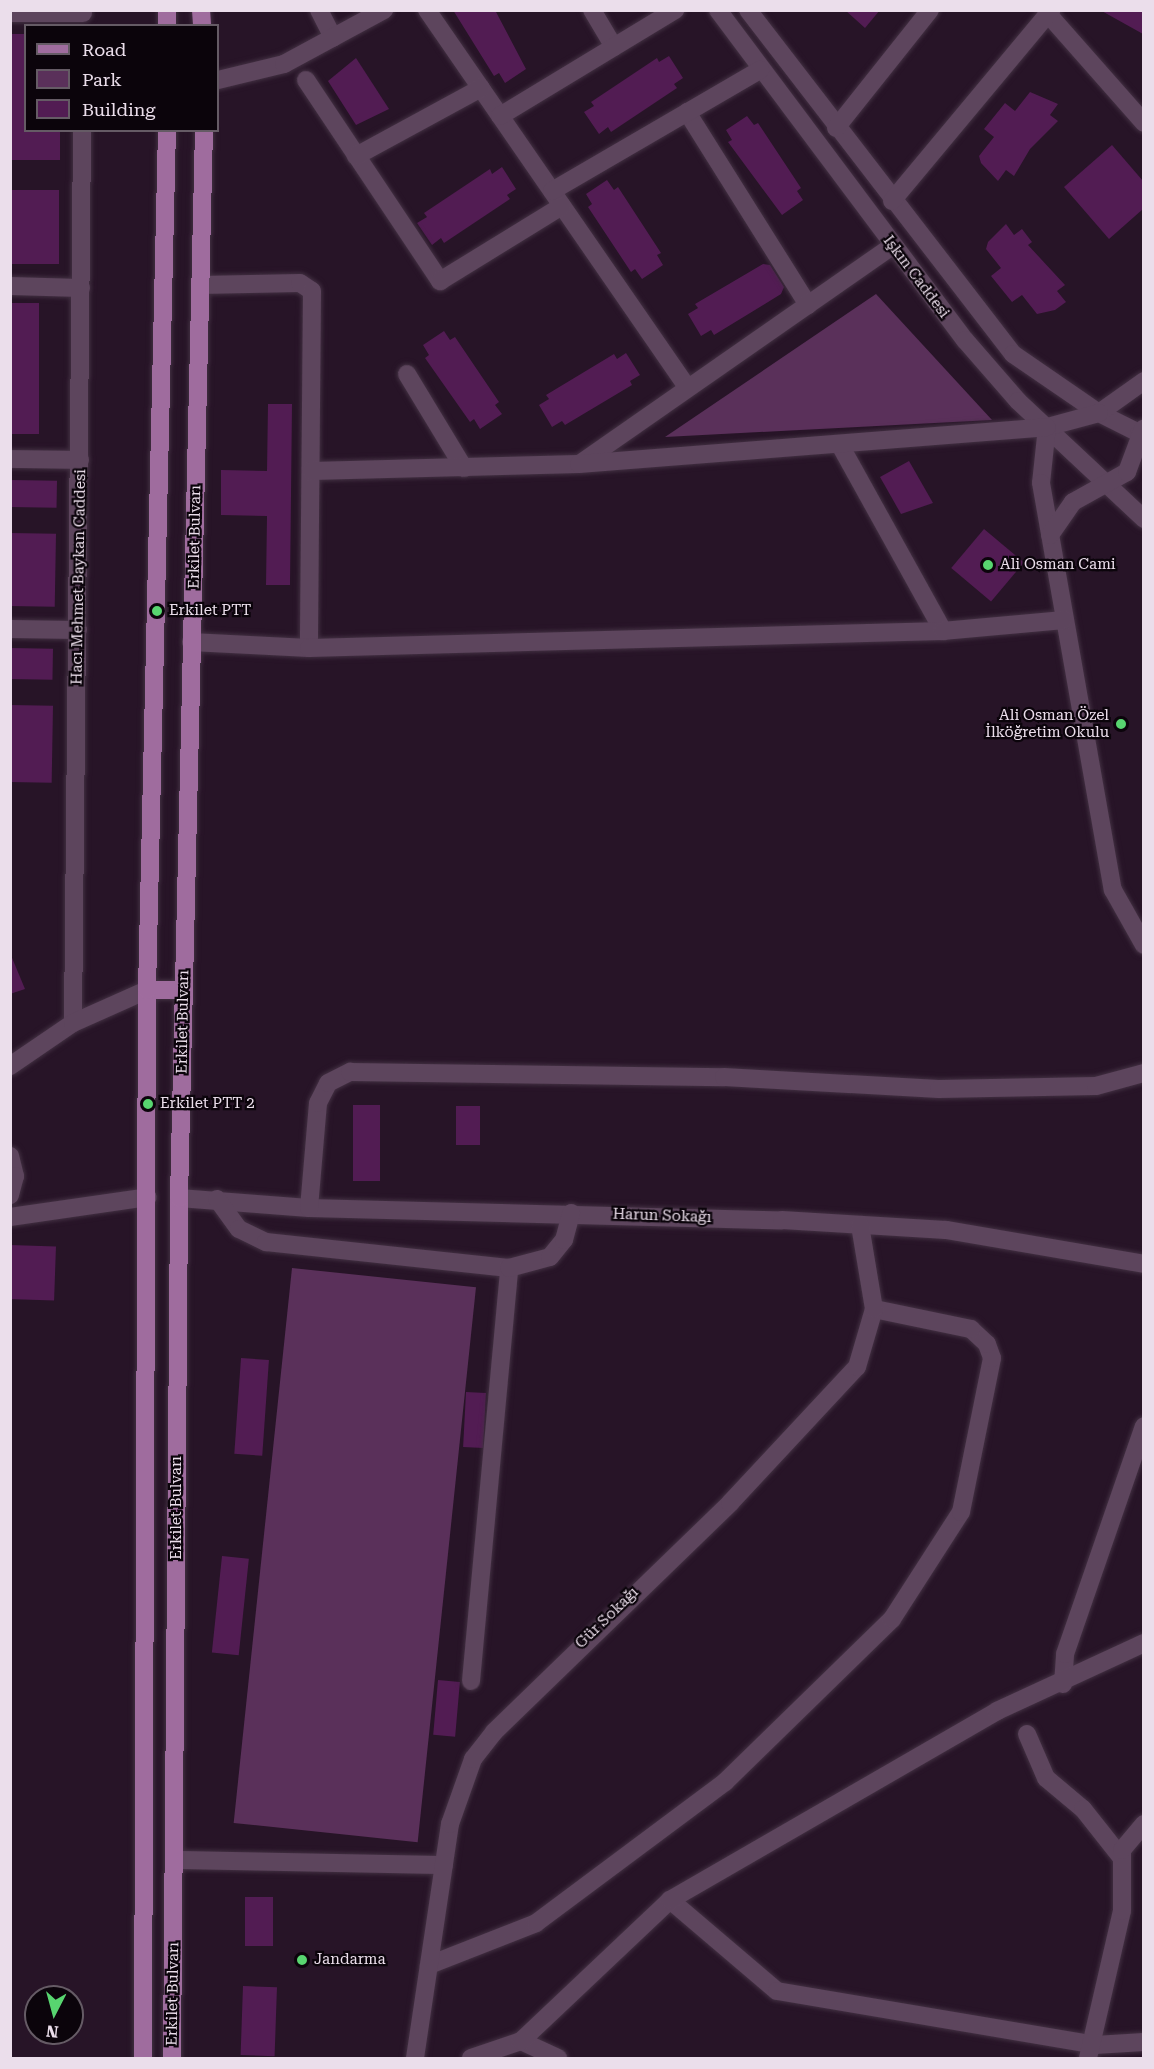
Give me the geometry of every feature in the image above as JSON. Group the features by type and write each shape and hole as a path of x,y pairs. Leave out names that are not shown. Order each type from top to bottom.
{"main road":[{"name":"Erkilet Bulvarı","path":"143,2058 147,990 167,132"},
{"name":"Erkilet Bulvarı","path":"172,2058 176,1860 178,1197 204,132"},
{"path":"147,990 184,990"},
{"path":"148,1197 178,1197"}],"street":[{"path":"319,10 333,38"},
{"path":"219,80 284,64 384,10"},
{"path":"427,10 688,388"},
{"path":"592,10 614,47"},
{"path":"500,116 675,10"},
{"name":"Işkın Caddesi","path":"718,10 760,70 892,246 993,373 1105,486 1143,519"},
{"name":"Işkın Caddesi","path":"748,10 892,201 1013,354 1099,413 1142,435"},
{"path":"836,128 930,10"},
{"path":"892,201 1050,12 1143,123"},
{"path":"10,13 83,16"},
{"path":"306,80 440,280 557,198 687,112 760,70"},
{"path":"356,156 481,88"},
{"path":"687,112 808,305"},
{"name":"Hacı Mehmet Baykan Caddesi","path":"73,1023 82,132"},
{"path":"579,464 892,246"},
{"path":"200,285 300,283 312,291 309,648"},
{"path":"10,286 81,288"},
{"path":"407,374 464,468"},
{"path":"312,471 579,464 1047,427 1099,413 1143,381"},
{"path":"1047,427 1041,483 1113,890 1143,945"},
{"path":"1050,535 1073,502 1127,472 1142,435"},
{"path":"840,445 944,631"},
{"path":"10,459 80,460"},
{"path":"191,642 309,648 944,631 1065,620"},
{"path":"10,629 78,630"},
{"path":"10,1066 73,1023 147,990"},
{"path":"309,1208 318,1103 328,1083 350,1072 724,1077 939,1089 1096,1086 1143,1073"},
{"path":"10,1156 15,1176 10,1195"},
{"path":"10,1216 148,1197"},
{"name":"Harun Sokağı","path":"178,1197 309,1208 571,1213 946,1230 1143,1264"},
{"path":"217,1199 239,1229 266,1242 509,1268 550,1257 564,1240 571,1213"},
{"name":"Gür Sokağı","path":"415,2058 444,1865 459,1791 483,1745 608,1616 730,1503 857,1367 874,1309 860,1225"},
{"path":"471,1681 509,1268"},
{"path":"429,1965 536,1923 631,1853 725,1782 892,1619 961,1512 992,1358 983,1338 971,1329 874,1309"},
{"path":"1063,1684 1065,1654 1143,1426"},
{"path":"471,2058 521,2041 670,1900 997,1710 1063,1684 1143,1643"},
{"path":"1027,1734 1046,1778 1083,1809 1120,1857"},
{"path":"1092,2052 1122,1911 1120,1857 1130,1835 1143,1824"},
{"path":"176,1860 444,1865"},
{"path":"670,1900 777,1991 1092,2052 1143,2042"},
{"path":"521,2041 558,2058"}],"green space":[{"path":"876,294 992,420 665,437"},
{"path":"292,1268 476,1287 418,1842 234,1823"}],"building":[{"path":"453,10 495,10 526,69 505,83 499,73 494,76"},
{"path":"845,10 880,10 865,28"},
{"path":"1100,10 1143,10 1143,34"},
{"path":"10,34 24,34 24,132 60,132 60,160 10,160"},
{"path":"669,56 683,78 674,84 677,88 611,132 608,127 599,134 584,112 594,106 591,102 657,58 659,62"},
{"path":"356,58 389,109 356,125 328,81"},
{"path":"1030,92 1058,104 1050,115 1058,121 1030,149 1014,176 1006,170 998,181 981,163 979,156 994,137 984,129 1005,103 1015,111"},
{"path":"747,116 754,125 758,123 801,188 797,191 803,200 782,215 728,142 732,140 726,130"},
{"path":"1112,145 1143,181 1143,209 1109,239 1064,187"},
{"path":"502,167 516,189 507,195 510,199 444,243 441,238 432,245 417,223 427,217 424,213 490,169 492,174"},
{"path":"607,180 614,190 618,187 661,253 657,255 663,265 642,279 635,269 631,272 588,207 592,204 586,194"},
{"path":"10,190 59,190 59,264 10,264"},
{"path":"1006,224 1014,235 1022,229 1032,242 1028,245 1065,285 1057,291 1066,302 1055,310 1037,314 1022,295 1012,302 991,276 1001,268 986,249 988,242"},
{"path":"763,264 770,265 784,287 781,294 714,335 711,330 701,336 688,314 698,308 695,304"},
{"path":"10,303 39,303 39,434 10,434"},
{"path":"444,331 450,340 455,337 499,402 495,405 502,414 480,429 474,419 470,422 425,358 429,355 423,345"},
{"path":"626,353 640,375 630,381 632,385 565,425 562,421 552,427 539,405 549,399 546,395 614,354 617,359"},
{"path":"268,404 292,404 290,585 266,585 267,516 221,515 221,470 267,471"},
{"path":"909,461 933,503 901,514 880,477"},
{"path":"10,480 57,481 57,508 10,507"},
{"name":"Ali Osman Cami","path":"984,529 1024,562 991,601 951,568"},
{"path":"10,533 56,534 55,607 10,606"},
{"path":"10,648 53,649 52,680 10,679"},
{"path":"10,705 53,706 52,783 10,782"},
{"path":"10,953 25,989 10,994"},
{"path":"353,1105 380,1105 380,1181 353,1181"},
{"path":"456,1106 480,1106 480,1145 456,1145"},
{"path":"10,1245 56,1247 54,1301 10,1299"},
{"path":"241,1358 269,1360 262,1456 234,1454"},
{"path":"466,1392 486,1393 483,1448 463,1447"},
{"path":"222,1556 249,1559 239,1655 212,1652"},
{"path":"438,1680 460,1682 455,1737 433,1735"},
{"path":"245,1897 273,1897 273,1946 245,1946"},
{"path":"243,1986 277,1987 275,2056 241,2055"}],"place":[{"name":"Ali Osman Cami","path":"988,565"},
{"name":"Erkilet PTT","path":"157,611"},
{"name":"Ali Osman Özel İlköğretim Okulu","path":"1121,724"},
{"name":"Erkilet PTT 2","path":"148,1104"},
{"name":"Jandarma","path":"302,1960"}]}
